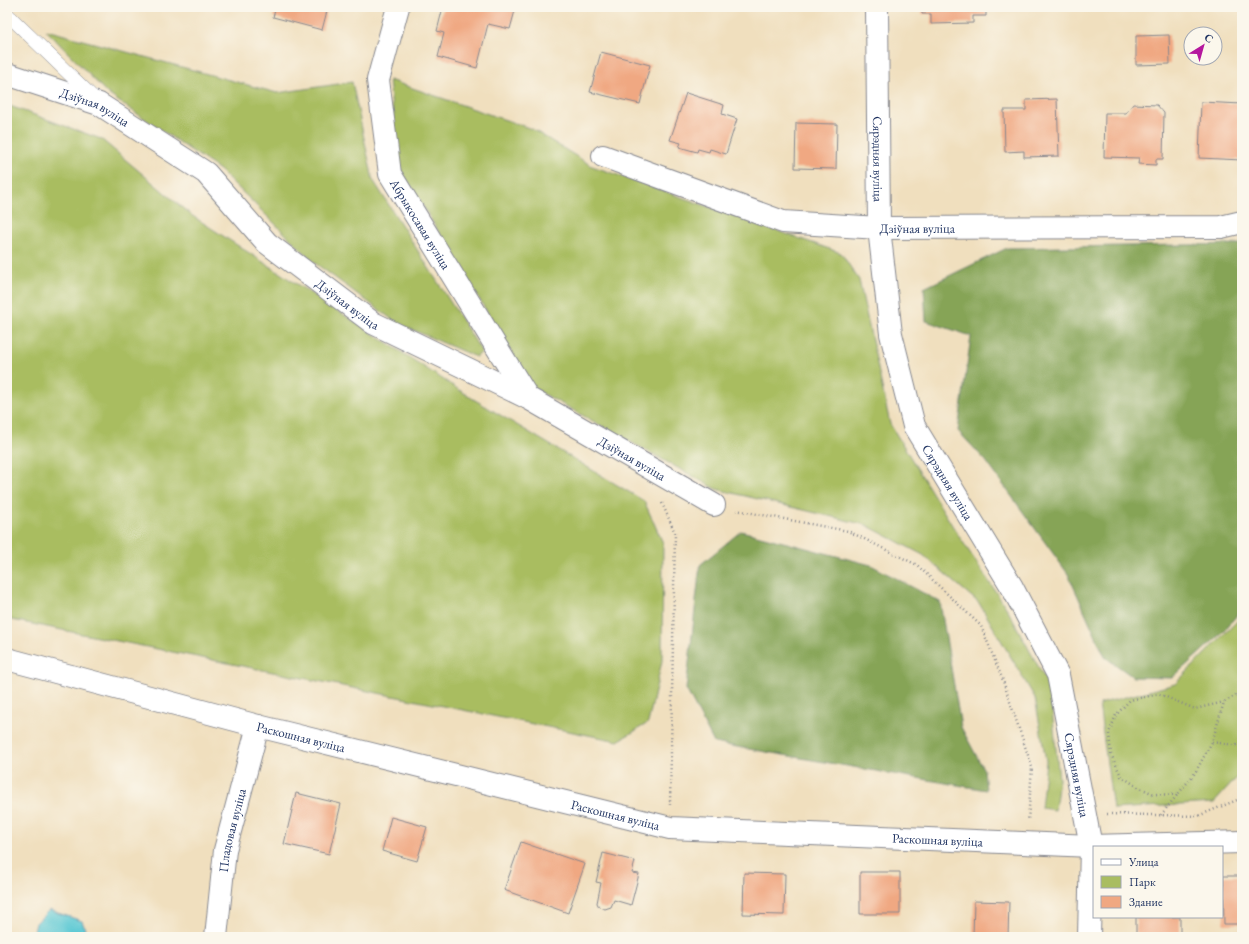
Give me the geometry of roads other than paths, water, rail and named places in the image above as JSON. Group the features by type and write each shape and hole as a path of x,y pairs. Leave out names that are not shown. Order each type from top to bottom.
{"street":[{"name":"Абрыкосавая вуліца","path":"398,7 378,80 390,174 528,398"},
{"name":"Сярэдняя вуліца","path":"877,7 879,228 891,334 914,426 1012,587 1058,675 1091,846 1089,937"},
{"name":"Дзіўная вуліца","path":"7,74 99,104 206,173 267,243 373,323 528,398 714,505"},
{"name":"Дзіўная вуліца","path":"603,156 783,222 879,228 1221,227 1242,222"},
{"name":"Раскошная вуліца","path":"7,659 258,726 670,828 1091,846 1242,842"},
{"name":"Пладовая вуліца","path":"216,937 225,850 258,726"}],"lane":[{"path":"7,14 99,104"}],"water":[{"path":"49,910 82,921 85,929 83,937 33,937 36,923"}]}
